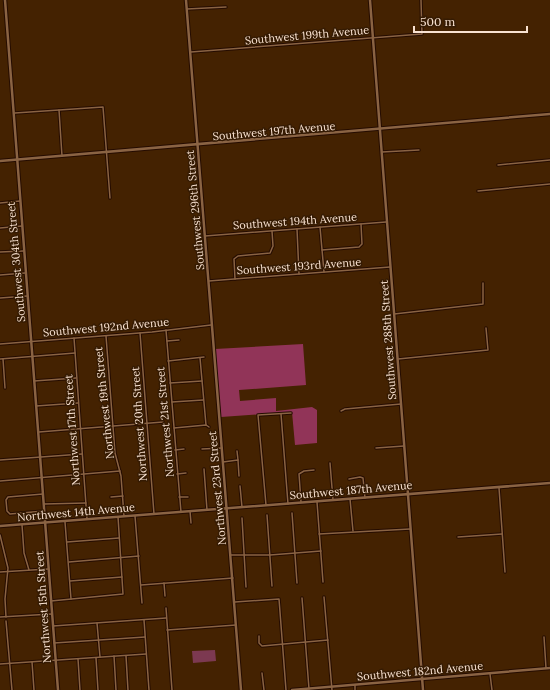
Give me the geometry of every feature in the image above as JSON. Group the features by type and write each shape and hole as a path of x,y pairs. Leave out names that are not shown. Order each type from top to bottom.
{"street":[{"name":"Southwest 304th Street","path":"4,0 45,523"},
{"name":"Southwest 296th Street","path":"186,0 220,419"},
{"name":"Southwest 288th Street","path":"370,0 422,690"},
{"name":"Southwest 199th Avenue","path":"191,52 422,34 424,33 421,0"},
{"path":"187,9 226,7"},
{"path":"13,114 103,107 110,198"},
{"path":"59,110 62,156"},
{"name":"Southwest 197th Avenue","path":"0,161 380,130 550,114"},
{"path":"382,152 419,150"},
{"path":"498,164 550,160"},
{"path":"478,191 550,184"},
{"path":"0,203 20,201"},
{"name":"Southwest 194th Avenue","path":"205,236 387,222"},
{"path":"322,250 359,247 362,244 361,224"},
{"path":"0,228 22,226"},
{"path":"320,227 324,272"},
{"path":"297,229 299,274"},
{"path":"235,279 234,259 238,256 270,253 272,250 272,231"},
{"path":"0,252 24,251"},
{"name":"Southwest 193rd Avenue","path":"209,281 390,267"},
{"path":"0,275 25,273"},
{"path":"394,314 483,304 483,283"},
{"path":"0,298 27,296"},
{"name":"Southwest 192nd Avenue","path":"0,344 140,333 212,325"},
{"path":"397,359 488,350 486,328"},
{"name":"Northwest 21st Street","path":"166,330 180,512"},
{"name":"Northwest 20th Street","path":"140,333 154,514"},
{"name":"Northwest 19th Street","path":"106,336 115,454 120,471 124,516"},
{"name":"Northwest 17th Street","path":"74,338 87,520"},
{"path":"167,341 179,340"},
{"path":"0,359 75,353"},
{"path":"168,361 204,357"},
{"path":"200,358 206,425"},
{"path":"3,359 6,388"},
{"path":"34,381 76,378"},
{"path":"170,383 202,381"},
{"path":"172,402 203,400"},
{"path":"36,406 78,403"},
{"path":"341,411 345,409 401,404"},
{"path":"266,506 258,415 291,413"},
{"path":"281,414 288,504"},
{"name":"Northwest 23rd Street","path":"220,419 231,555"},
{"path":"38,432 163,422"},
{"path":"174,428 206,425 209,427"},
{"path":"376,448 404,446"},
{"path":"202,449 222,448"},
{"path":"176,450 184,449"},
{"path":"237,451 239,476"},
{"path":"0,460 29,456 40,457 82,454"},
{"path":"223,462 238,460"},
{"path":"330,463 333,500"},
{"path":"204,469 207,510"},
{"path":"301,503 299,476 302,471 314,470"},
{"path":"0,481 120,471"},
{"path":"177,474 186,473"},
{"path":"349,479 358,477 363,478 364,498"},
{"name":"Southwest 187th Avenue","path":"154,514 550,483"},
{"path":"240,486 242,507"},
{"path":"499,487 505,572"},
{"path":"43,494 6,498 8,513 44,511"},
{"path":"111,497 123,496"},
{"path":"179,497 188,497"},
{"path":"350,499 353,532"},
{"path":"44,504 86,502"},
{"path":"317,502 323,582"},
{"path":"190,511 191,523"},
{"path":"292,512 297,583"},
{"name":"Northwest 14th Avenue","path":"0,526 154,514"},
{"path":"267,515 272,586"},
{"path":"135,516 142,603"},
{"path":"51,601 123,594 118,517"},
{"path":"242,518 246,587"},
{"path":"65,521 71,599"},
{"name":"Northwest 15th Street","path":"45,523 58,690"},
{"path":"22,525 24,553 29,570"},
{"path":"319,534 410,529"},
{"path":"458,537 502,534"},
{"path":"0,535 8,568 7,589 4,599 6,617"},
{"path":"67,542 120,538"},
{"path":"241,690 231,555 270,555 321,551"},
{"path":"68,562 138,556"},
{"path":"0,572 48,569"},
{"path":"70,581 122,577"},
{"path":"141,585 233,578"},
{"path":"164,583 165,596"},
{"path":"324,597 332,688"},
{"path":"302,598 309,689"},
{"path":"235,602 279,599 286,690"},
{"path":"166,608 172,690"},
{"path":"0,617 52,614"},
{"path":"53,626 166,618"},
{"path":"144,620 149,690"},
{"path":"6,622 12,690"},
{"path":"97,623 100,657"},
{"path":"167,630 236,625"},
{"path":"259,636 259,643 264,646 328,640"},
{"path":"54,643 145,637"},
{"path":"544,637 548,668"},
{"path":"0,664 146,654"},
{"path":"114,656 116,690"},
{"path":"126,656 128,690"},
{"path":"96,658 98,690"},
{"path":"78,659 80,690"},
{"path":"32,662 34,690"},
{"name":"Southwest 182nd Avenue","path":"292,690 332,688 354,684 548,668"},
{"path":"262,673 264,690"},
{"path":"490,673 492,690"},
{"path":"354,684 355,690"}],"shaded area":[{"path":"303,344 306,385 239,390 240,401 276,398 276,411 312,407 317,410 317,443 295,445 292,412 221,417 215,349"},
{"path":"215,650 216,661 193,663 192,651"}]}
